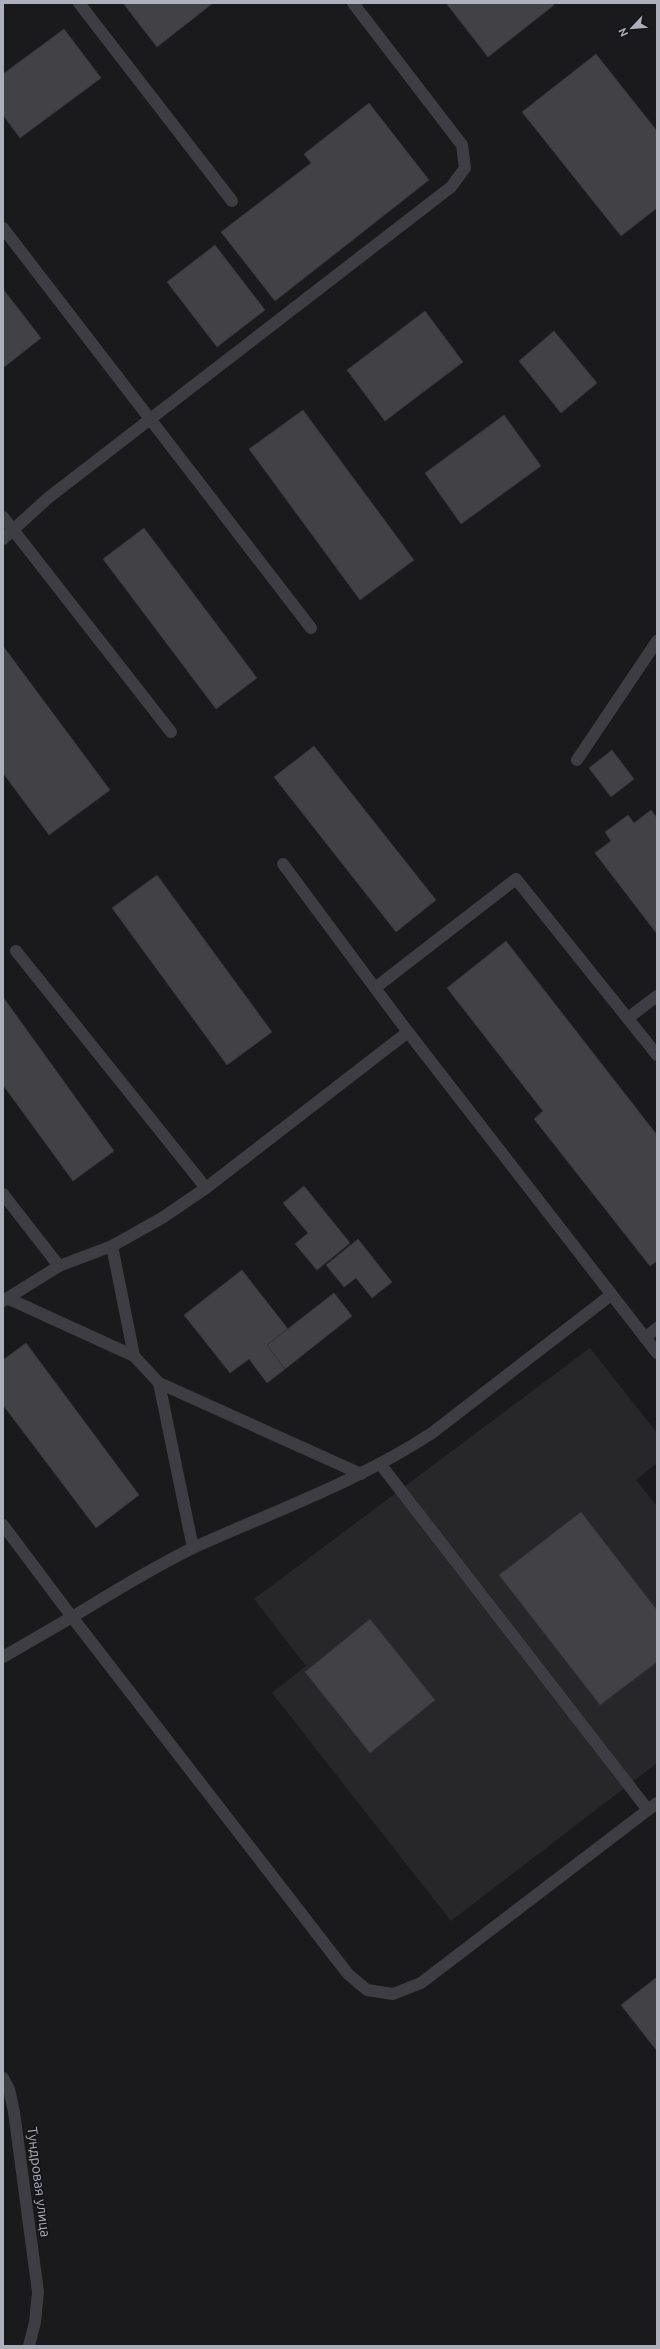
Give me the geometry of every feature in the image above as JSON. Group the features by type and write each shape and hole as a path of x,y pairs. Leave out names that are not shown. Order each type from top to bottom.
{"street":[{"path":"79,3 232,201"},
{"path":"3,539 48,498 451,187 465,168 462,145 353,3"},
{"path":"3,228 149,420 311,628"},
{"path":"3,517 171,732"},
{"path":"577,760 657,641"},
{"path":"283,864 374,988 657,1353"},
{"path":"374,988 516,878 657,1054"},
{"path":"16,951 206,1188"},
{"path":"628,1018 657,996"},
{"path":"5,1299 59,1266 112,1246 162,1218 206,1188 408,1032"},
{"path":"3,1194 59,1266"},
{"path":"112,1246 134,1356"},
{"path":"3,1657 194,1548 381,1465 432,1433 611,1295"},
{"path":"5,1299 134,1356 159,1383 361,1474"},
{"path":"645,1338 657,1328"},
{"path":"159,1383 194,1548"},
{"path":"3,1525 72,1617 348,1974 367,1990 393,1994 421,1983 652,1807 381,1465"},
{"name":"Тундровая улица","path":"3,2078 9,2089 14,2112 38,2292 35,2322 29,2346"}],"shaded area":[{"path":"590,1348 657,1433 657,1463 636,1480 657,1506 657,1763 451,1921 272,1693 306,1666 254,1599"}],"building":[{"path":"123,3 213,3 157,47"},
{"path":"446,3 552,3 554,5 488,57"},
{"path":"64,29 101,78 20,138 3,115 3,74"},
{"path":"596,54 657,131 657,208 621,236 522,112"},
{"path":"369,103 429,180 275,301 221,232 311,163 304,154"},
{"path":"215,245 265,310 217,347 167,282"},
{"path":"3,289 41,338 3,368"},
{"path":"425,311 463,362 385,421 347,370"},
{"path":"554,331 597,383 561,413 519,361"},
{"path":"303,410 414,560 360,600 249,449"},
{"path":"504,415 541,466 461,524 425,473"},
{"path":"144,528 257,678 216,709 103,559"},
{"path":"3,646 110,790 49,835 3,773"},
{"path":"314,746 436,900 396,932 274,777"},
{"path":"612,750 634,779 611,797 589,768"},
{"path":"651,810 657,818 657,934 595,853 611,841 605,832 628,815 634,823"},
{"path":"157,875 272,1032 227,1065 112,908"},
{"path":"506,941 657,1135 657,1261 650,1266 534,1119 543,1111 447,988"},
{"path":"3,997 114,1151 73,1181 3,1085"},
{"path":"304,1186 350,1243 317,1270 295,1244 308,1233 283,1203"},
{"path":"358,1239 392,1282 372,1298 356,1278 344,1287 326,1265"},
{"path":"242,1270 288,1329 267,1345 285,1369 267,1383 249,1359 230,1373 184,1315"},
{"path":"334,1293 352,1316 285,1369 267,1345"},
{"path":"26,1343 139,1495 96,1528 3,1405 3,1360"},
{"path":"581,1512 657,1610 657,1662 600,1705 499,1575"},
{"path":"370,1619 435,1700 370,1753 305,1672"},
{"path":"657,1977 657,2051 621,2005"}]}
